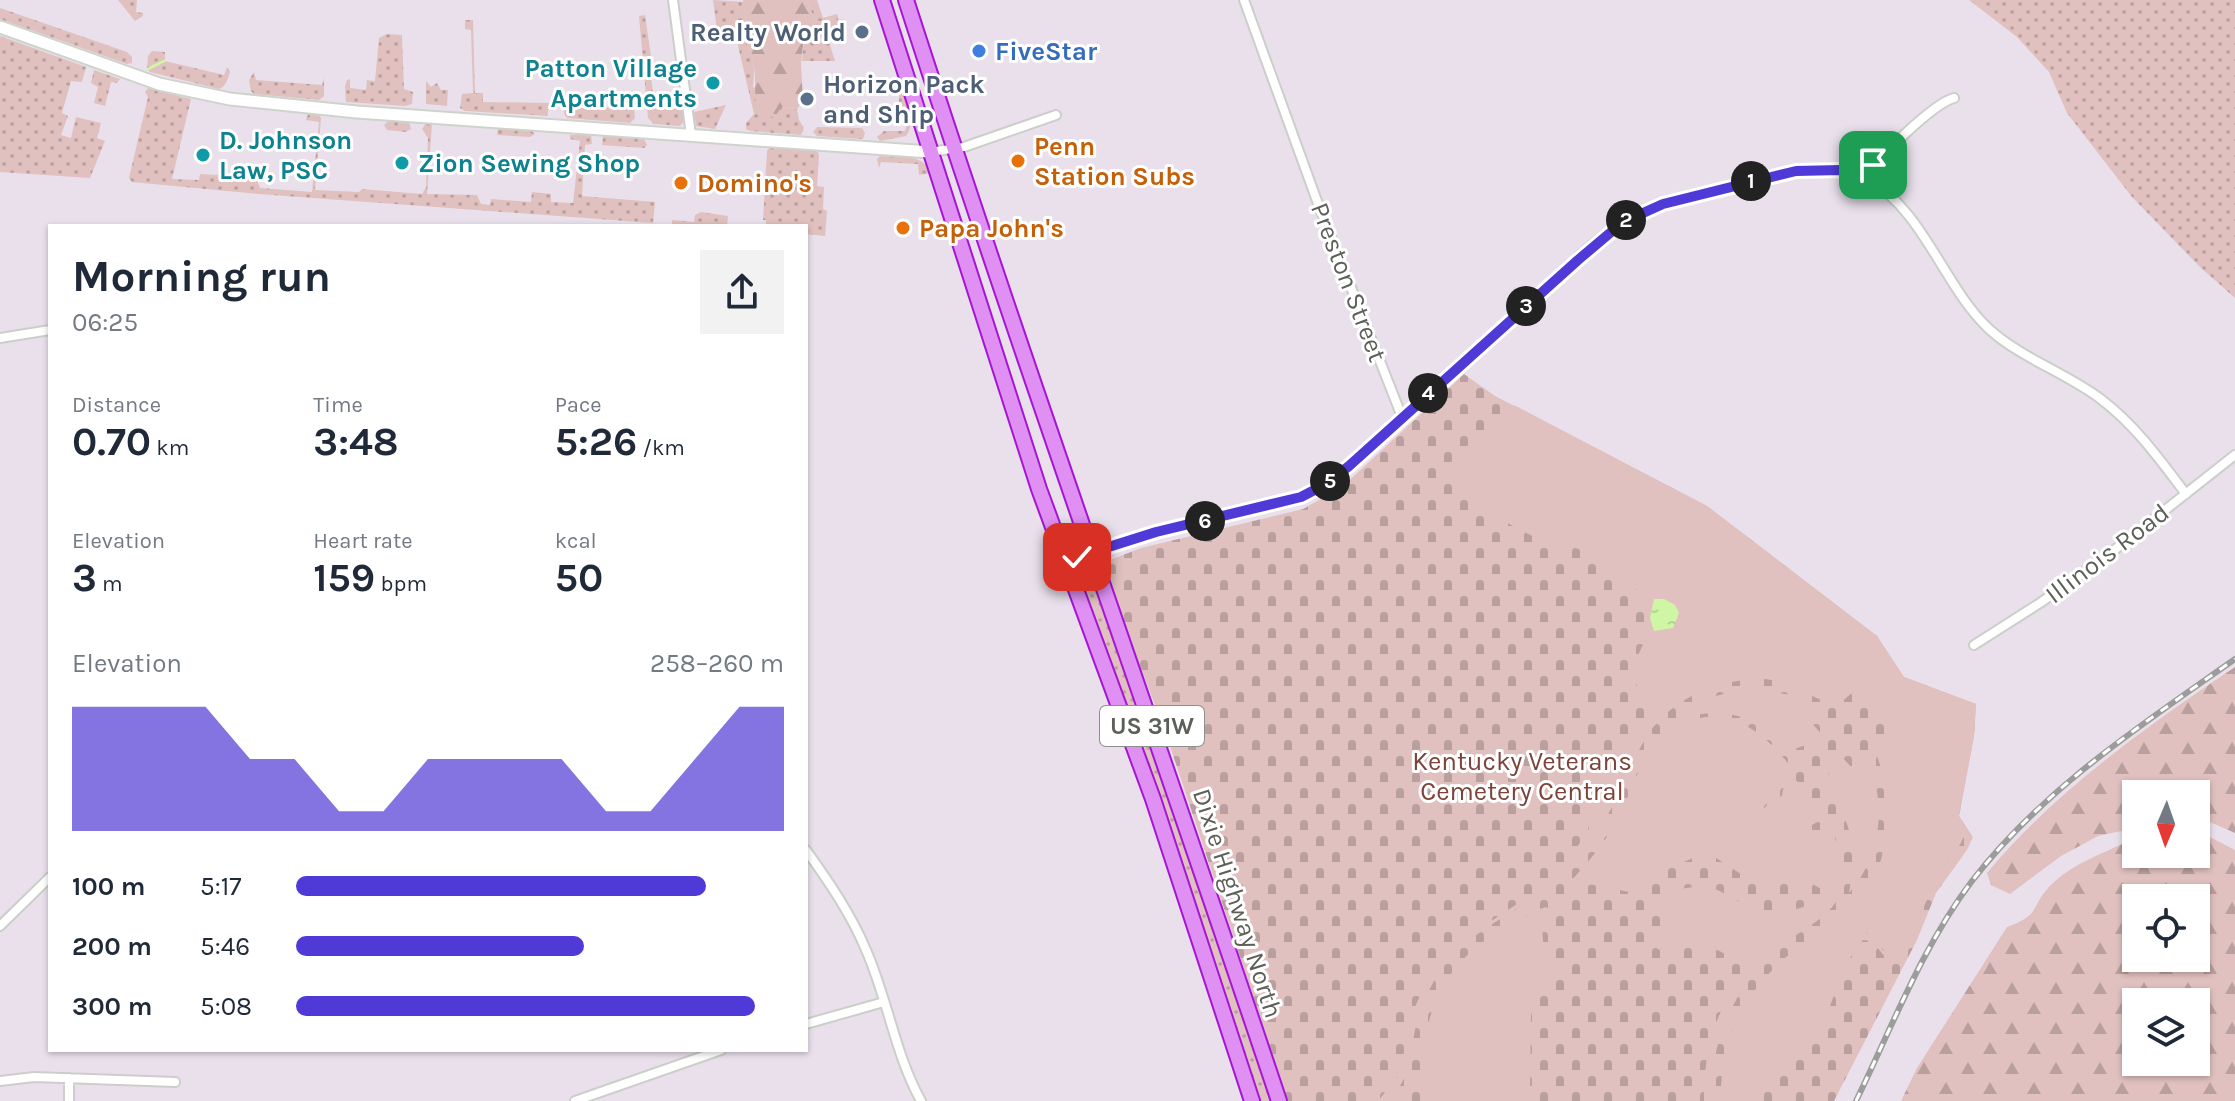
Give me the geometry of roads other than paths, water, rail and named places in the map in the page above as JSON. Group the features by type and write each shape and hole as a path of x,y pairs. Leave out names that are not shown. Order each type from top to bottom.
{"highway":[{"name":"US 31W","path":"882,0 930,152"},
{"name":"US 31W","path":"906,0 953,149"},
{"name":"Dixie Highway North","path":"953,149 1173,784 1279,1101"},
{"name":"Dixie Highway North","path":"930,152 1007,395 1153,799 1252,1101"}],"main road":[{"path":"0,27 159,84 230,99 357,112 930,152"}],"street":[{"path":"673,0 691,135"},
{"name":"Preston Street","path":"1244,0 1317,201 1402,417"},
{"path":"1865,178 1873,165 1938,104 1954,98"},
{"path":"930,152 953,149 1056,115"},
{"path":"1065,561 1156,532 1301,497 1326,484 1612,230 1636,214 1663,204 1796,171 1841,170 1865,178 1881,188 1902,209 1981,321 2015,348 2101,399 2136,430 2186,494"},
{"path":"0,338 48,330"},
{"name":"Illinois Road","path":"1974,645 2040,603 2235,455"},
{"path":"808,853 848,912 867,952 899,1050 921,1101"},
{"path":"0,926 48,879"},
{"path":"808,1023 884,1002"},
{"path":"575,1101 715,1052"},
{"path":"0,1081 34,1077 175,1082"},
{"path":"69,1078 69,1101"}],"water":[{"path":"1654,599 1664,599 1675,605 1679,613 1673,628 1654,631 1650,618"}],"waterway":[{"path":"148,69 164,61"}],"railway":[{"path":"1856,1101 1938,933 1972,881 2000,848 2095,760 2235,659"}],"place":[{"name":"Realty World","path":"862,32"},
{"name":"FiveStar","path":"979,51"},
{"name":"Patton Village Apartments","path":"713,83"},
{"name":"Horizon Pack and Ship","path":"807,99"},
{"name":"D. Johnson Law, PSC","path":"203,155"},
{"name":"Penn Station Subs","path":"1018,161"},
{"name":"Zion Sewing Shop","path":"402,163"},
{"name":"Domino's","path":"681,183"},
{"name":"Papa John's","path":"903,228"}],"park label":[{"name":"Kentucky Veterans Cemetery Central","path":"1522,776"}]}
